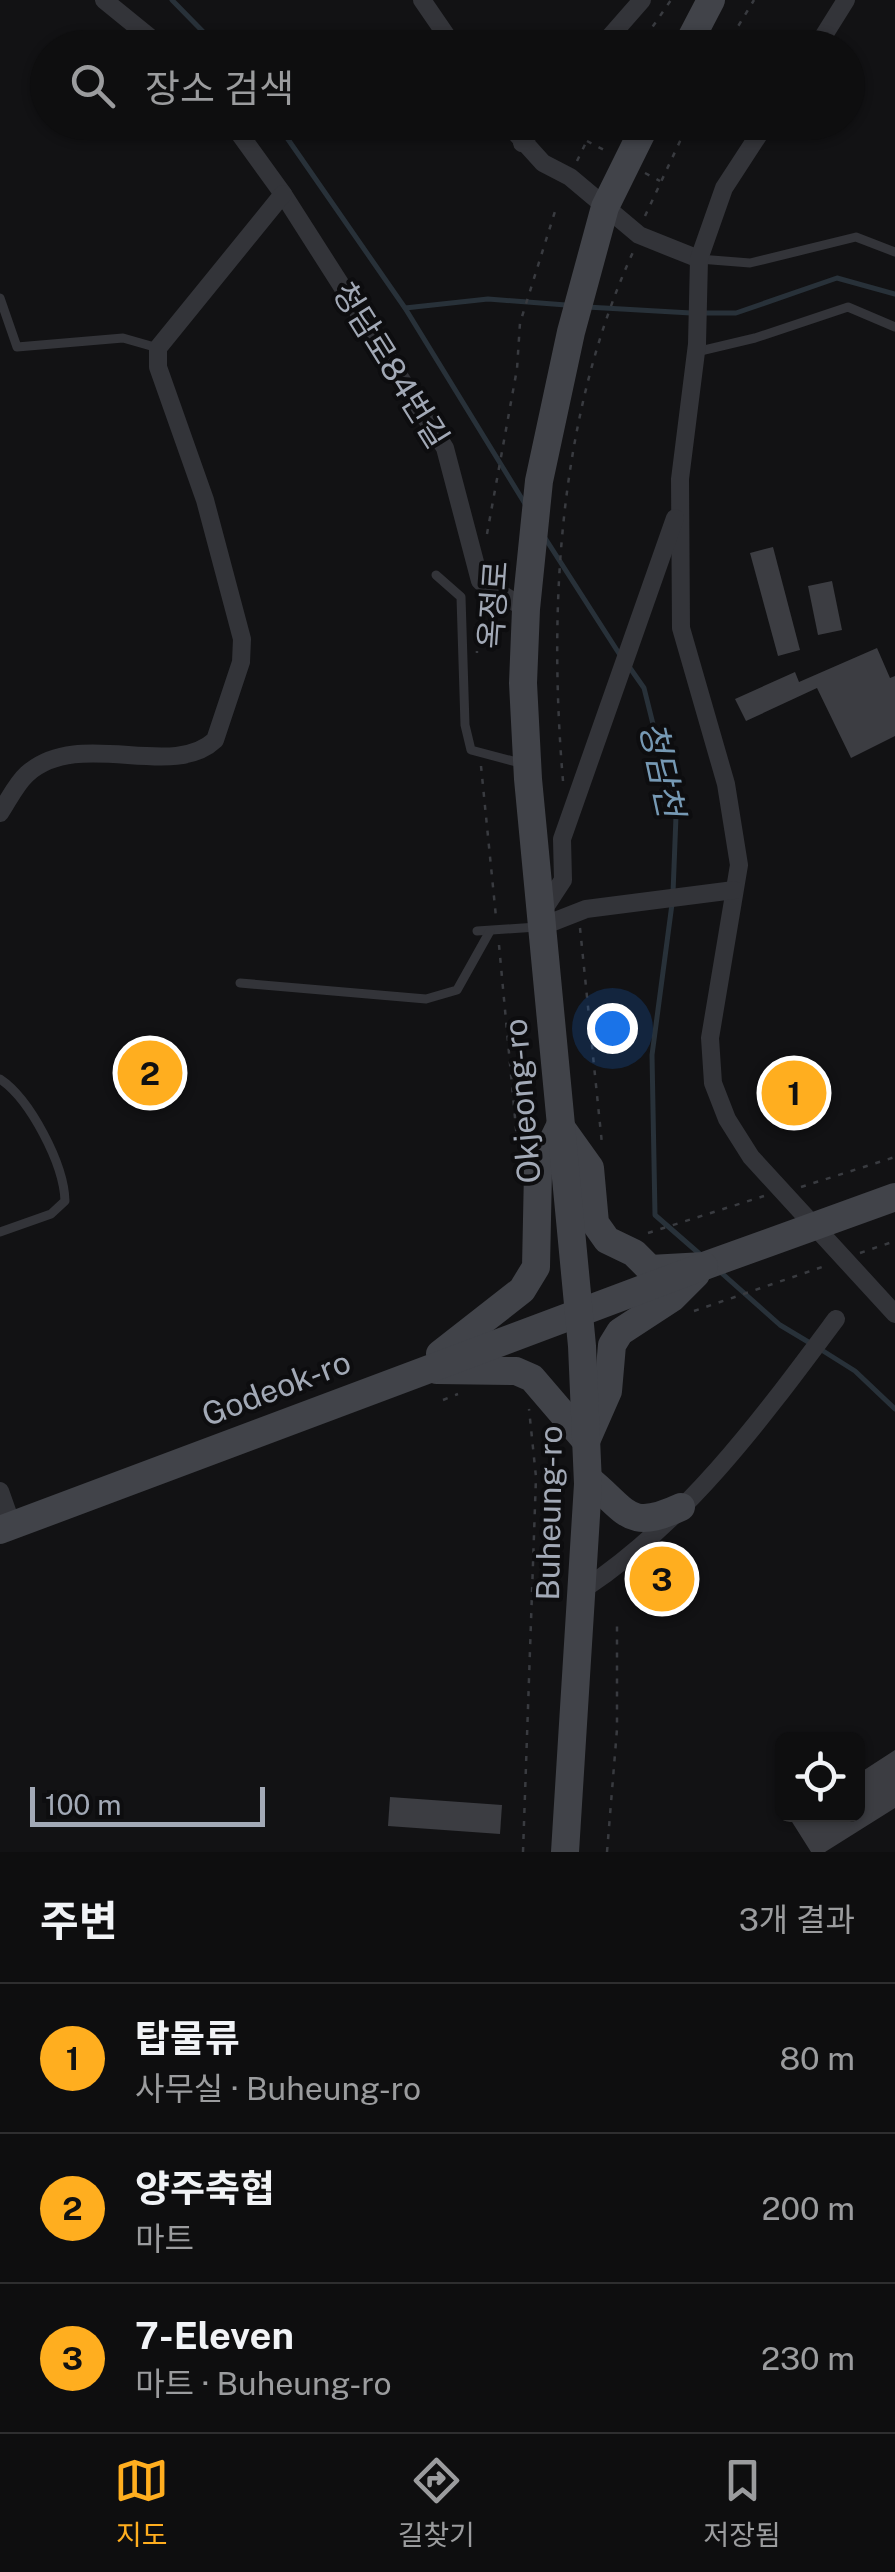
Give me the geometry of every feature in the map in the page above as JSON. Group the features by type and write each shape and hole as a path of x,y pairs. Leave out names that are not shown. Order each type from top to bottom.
{"main road":[{"path":"695,30 710,0"},
{"path":"602,218 639,140"},
{"name":"옥정로","path":"540,921 527,764 527,598 544,450 602,218"},
{"name":"Okjeong-ro","path":"540,921 577,1310"},
{"path":"420,1370 529,1280 536,1267 540,1236 538,1171 560,1126 590,1168 595,1223 606,1240 634,1254 650,1269 704,1266"},
{"path":"577,1310 895,1197"},
{"path":"420,1370 516,1371 532,1378 586,1441 608,1390 612,1345 620,1332 672,1298 704,1266"},
{"name":"Godeok-ro","path":"6,1528 577,1310"},
{"name":"Buheung-ro","path":"566,1852 588,1479 577,1310"},
{"path":"588,1479 629,1518 654,1520 681,1507"}],"street":[{"path":"104,0 141,30"},
{"path":"422,0 443,30"},
{"path":"616,30 642,0"},
{"path":"827,30 846,0"},
{"name":"청담로84번길","path":"244,140 283,194 445,448 480,582 527,598"},
{"path":"520,140 602,218 700,267"},
{"path":"755,140 724,188 700,267 680,501 681,628 726,784 739,865 725,892 710,1038 713,1083 728,1119 751,1157 895,1314"},
{"path":"0,813 25,775 48,760 71,753 190,754 215,740 241,662 242,638 205,500 158,367 158,348 186,308 283,194"},
{"path":"540,921 564,880 562,840 680,501"},
{"path":"540,921 586,909 725,892"},
{"path":"584,1589 619,1566 730,1455 836,1319"},
{"path":"0,1491 6,1528"}],"lane":[{"path":"700,267 750,263 856,237 895,252"},
{"path":"0,298 16,348 123,338 158,348"},
{"path":"696,348 755,338 848,307 895,328"},
{"path":"436,574 461,597 465,725 471,750 527,764"},
{"path":"477,932 540,921"},
{"path":"240,983 426,999 457,990 494,931"},
{"path":"0,1079 19,1091 65,1179 66,1200 51,1214 0,1232"}],"path":[{"path":"650,30 671,0"},
{"path":"736,30 754,0"},
{"path":"577,160 587,140"},
{"path":"645,216 681,140"},
{"path":"487,531 520,323 557,205"},
{"path":"560,612 570,467 588,369 635,248"},
{"path":"476,624 477,663"},
{"path":"480,752 494,931 519,1160"},
{"path":"636,1237 895,1157"},
{"path":"694,1312 797,1274"},
{"path":"524,1852 536,1477 528,1402"},
{"path":"607,1852 617,1728 617,1620"}],"building":[{"path":"773,547 800,650 778,656 750,553"},
{"path":"832,581 842,630 818,635 808,586"},
{"path":"877,648 890,678 895,676 895,736 851,758 817,688 746,721 735,699 795,672 799,682"},
{"path":"895,1750 895,1808 825,1852 811,1852 792,1822 865,1822 865,1769"},
{"path":"390,1797 502,1805 500,1834 388,1826"}],"waterway":[{"name":"청담천","path":"172,0 201,30"},
{"name":"청담천","path":"288,140 405,308 527,507"},
{"path":"702,313 736,313 837,278 895,294"},
{"path":"405,308 488,299 566,305"},
{"path":"587,307 691,313"},
{"name":"청담천","path":"545,538 620,655"},
{"name":"청담천","path":"630,668 644,688 676,816 673,893"},
{"name":"청담천","path":"672,904 652,1055 655,1215 702,1256"},
{"name":"청담천","path":"717,1269 780,1325 810,1343"},
{"name":"청담천","path":"820,1349 855,1371 895,1409"}],"place":[{"name":"양주축협","path":"150,1073"},
{"name":"탑물류","path":"794,1093"},
{"name":"7-Eleven","path":"662,1579"}]}
